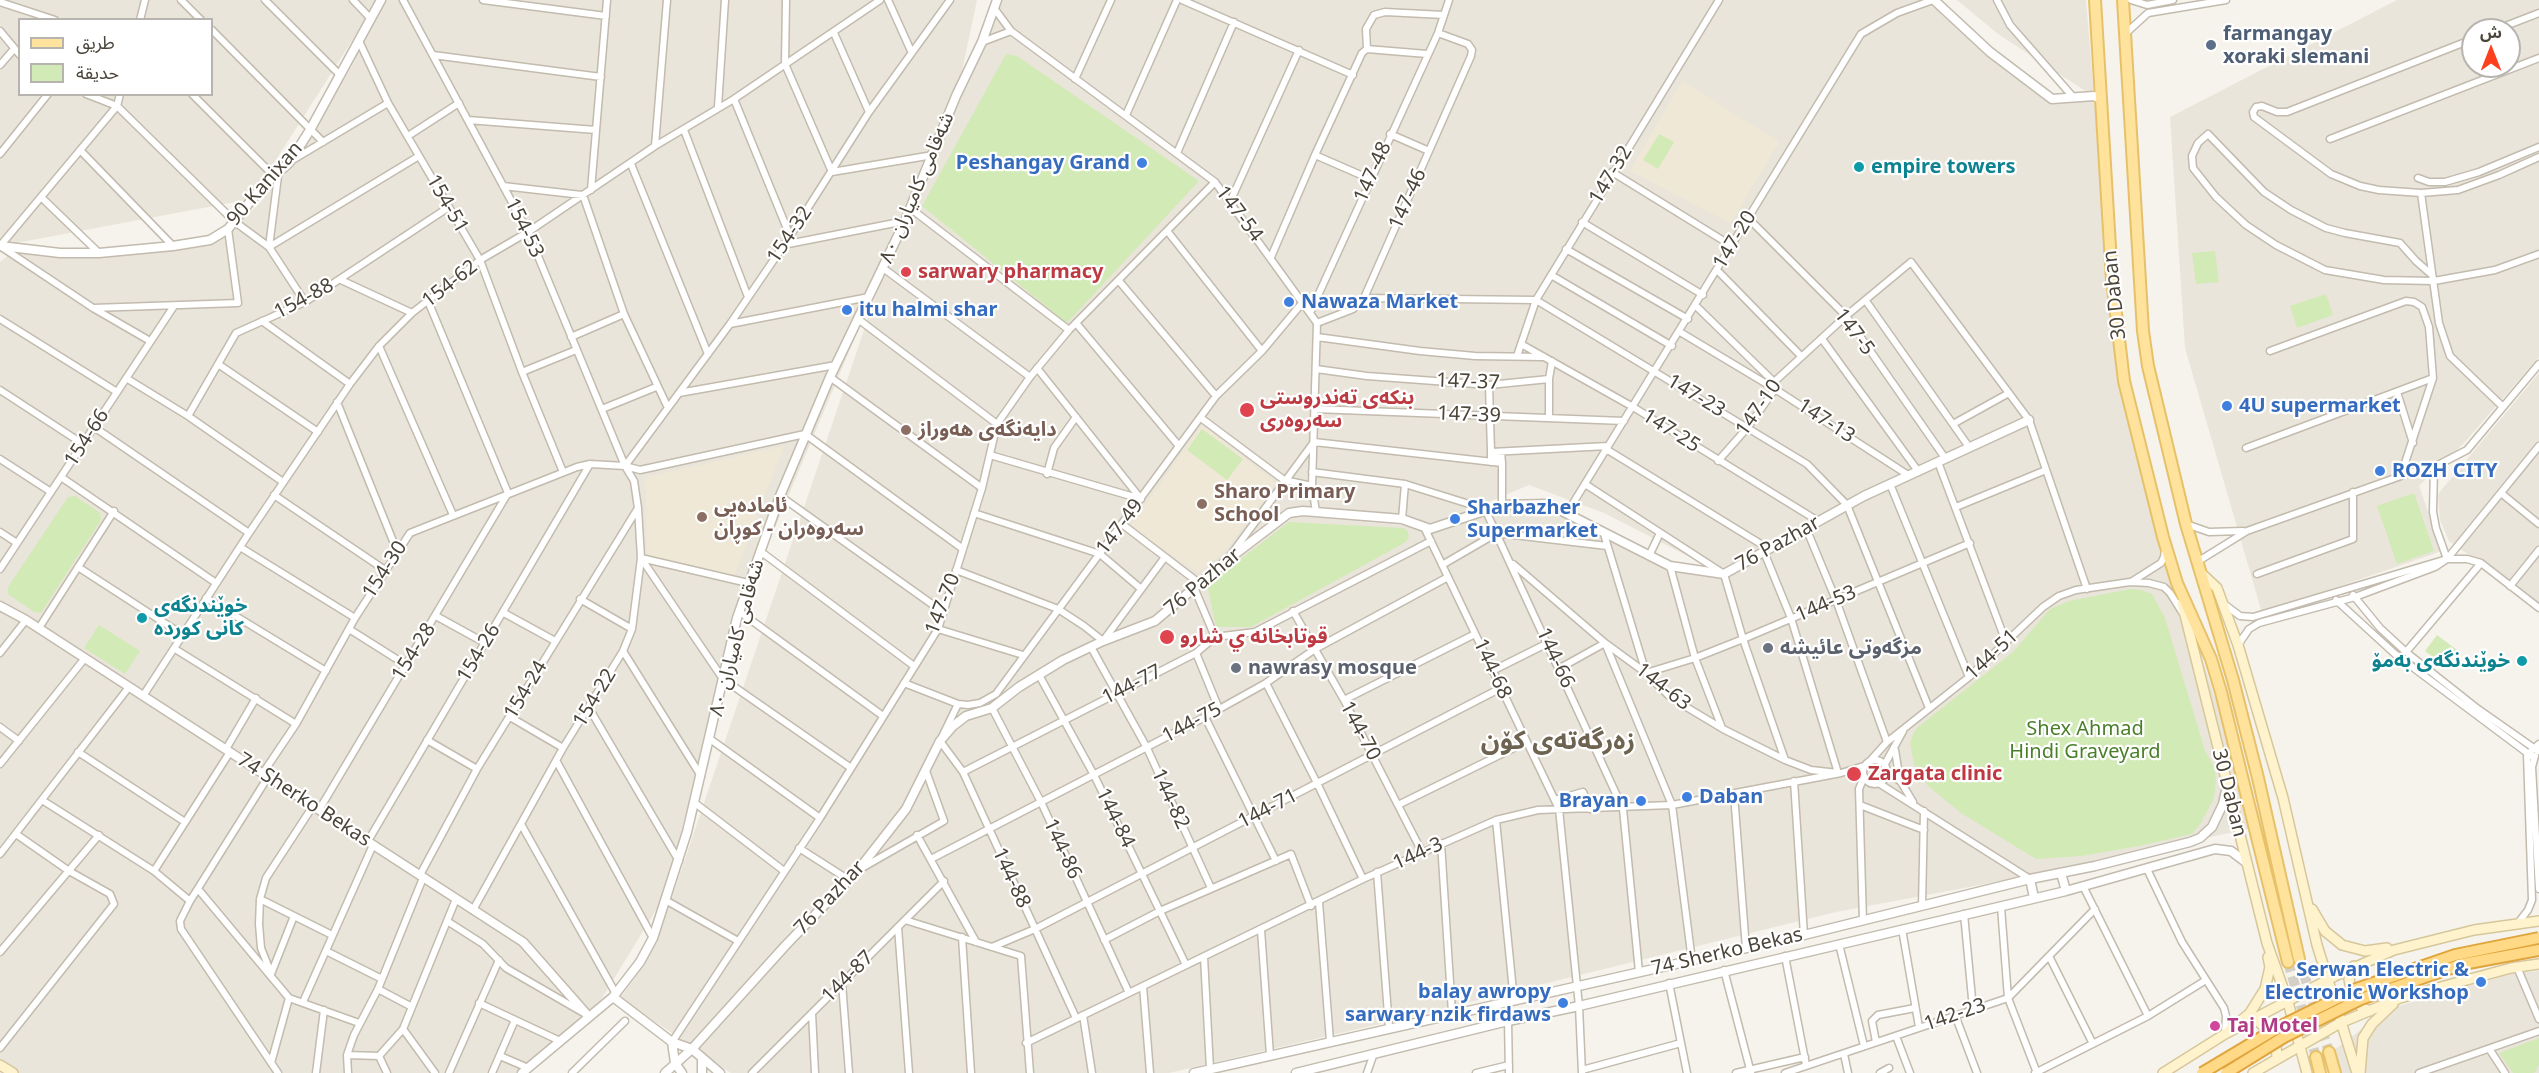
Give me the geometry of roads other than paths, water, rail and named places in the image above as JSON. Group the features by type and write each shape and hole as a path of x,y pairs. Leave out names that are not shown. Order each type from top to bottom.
{"highway":[{"path":"2202,1073 2290,1022 2356,989 2455,955 2539,938"},
{"path":"2226,1073 2284,1037 2361,999 2463,964 2539,950"}],"main road":[{"name":"30 Daban","path":"2094,0 2112,280 2124,381 2163,537 2178,583 2211,659 2294,960 2244,723 2186,524 2148,366 2143,331 2123,0"},
{"name":"30 Daban","path":"2198,566 2217,588 2238,645 2283,798 2327,979 2340,1023 2359,1073"},
{"name":"30 Daban","path":"2178,583 2267,943 2288,1002 2307,1073"},
{"path":"2304,892 2325,931 2337,942 2353,949 2382,949 2539,921"},
{"path":"2163,1073 2225,1034 2354,966 2394,950 2448,936"},
{"path":"2225,1034 2250,1012 2265,989 2270,967 2267,943"},
{"path":"2253,1073 2340,1023 2400,998 2517,967 2539,964"},
{"path":"2354,966 2349,979 2352,994 2361,1007 2370,1011"},
{"path":"2359,1073 2361,1045 2366,1032 2400,998"},
{"path":"2252,1021 2259,1022 2270,1033 2276,1044 2277,1058"},
{"path":"2329,1052 2335,1073"},
{"path":"2316,1057 2320,1073"},
{"path":"0,1065 13,1073"}],"street":[{"path":"140,18 145,0"},
{"path":"182,0 199,18"},
{"path":"265,0 340,75"},
{"path":"352,0 371,19"},
{"name":"90 Kanixan","path":"0,246 60,253 99,253 210,240 231,225 251,199 289,163 310,130 381,0"},
{"name":"154-53","path":"403,0 528,232 625,466"},
{"path":"483,0 606,16"},
{"path":"591,190 607,0"},
{"path":"655,146 667,0"},
{"path":"718,107 725,0"},
{"path":"786,0 785,64 832,172 933,155"},
{"name":"154-62","path":"143,696 337,402 379,346 412,313 480,260 528,232 655,146 734,99 880,0"},
{"path":"888,0 911,51"},
{"name":"154-32","path":"625,466 730,324 832,172 869,112 950,0"},
{"path":"1075,79 1111,0"},
{"path":"1126,115 1177,0"},
{"path":"1182,0 1353,75"},
{"name":"147-48","path":"1310,313 1438,33 1449,0"},
{"name":"147-32","path":"1517,356 1536,300 1719,0"},
{"path":"1933,0 1990,52 2052,99 2094,96 2101,99"},
{"name":"147-20","path":"1567,513 1703,295 1861,34 1897,13 1933,0"},
{"path":"1998,0 2010,25 2074,98"},
{"path":"2131,0 2147,5 2173,0"},
{"path":"2125,34 2148,13 2226,0"},
{"path":"0,2 49,18"},
{"name":"147-54","path":"994,2 1011,31 1215,182 1317,323"},
{"name":"شەقامی کامیاران ٨٠","path":"525,1071 587,1015 615,996 640,962 653,938 679,862 695,803 723,679 748,583 805,434 905,221 956,96 982,42 994,2"},
{"path":"1367,49 1366,30 1374,15 1385,12 1444,15"},
{"path":"2521,20 2539,13"},
{"path":"1177,153 1234,22"},
{"path":"0,31 18,53"},
{"path":"213,31 323,142"},
{"path":"982,42 1011,31"},
{"path":"834,33 869,112"},
{"name":"147-46","path":"1364,298 1471,56 1472,50 1468,44 1438,33"},
{"name":"154-51","path":"359,41 388,103 480,260 563,472"},
{"path":"2461,44 2288,112 2277,112 2262,106 2256,107 2253,112 2254,117 2331,174 2360,186 2421,193 2458,190 2539,157"},
{"path":"0,65 14,49"},
{"path":"1271,257 1362,53 1367,49 1427,54"},
{"path":"1230,202 1299,50"},
{"path":"433,55 601,77"},
{"path":"2330,139 2539,58"},
{"path":"0,154 46,96"},
{"path":"92,96 117,105 231,225 269,247 305,302"},
{"path":"119,96 117,105 0,246 93,308 150,341"},
{"path":"194,96 276,176 269,247"},
{"path":"734,99 790,236"},
{"path":"289,163 388,103"},
{"path":"408,136 459,103"},
{"path":"468,120 596,130"},
{"path":"684,130 748,297"},
{"path":"1390,134 1429,151"},
{"path":"2433,278 2400,243 2326,228 2264,192 2208,134 2198,143 2192,162 2200,180 2246,225 2293,256 2325,270 2384,280 2433,278 2494,270 2539,254"},
{"path":"2418,178 2429,182 2445,182 2479,172 2539,147"},
{"path":"80,150 172,246"},
{"path":"1315,155 1370,179"},
{"path":"269,247 419,156"},
{"path":"631,164 708,354"},
{"path":"1612,172 1732,246"},
{"name":"147-70","path":"672,1042 820,818 938,628 982,488 997,424 1030,376 1069,330 1215,182"},
{"path":"503,186 583,195 624,314 656,387 668,408"},
{"path":"2421,193 2439,323 2450,356 2503,407"},
{"path":"41,196 99,253"},
{"name":"154-88","path":"188,416 236,333 305,302 449,207"},
{"path":"910,208 1069,330"},
{"name":"147-5","path":"1748,218 1846,316 1941,460 2006,642"},
{"path":"783,246 905,221"},
{"path":"1582,222 1703,295"},
{"path":"93,308 238,303 231,225"},
{"path":"1168,232 1262,351"},
{"path":"1566,249 1688,319"},
{"name":"147-10","path":"1718,461 1748,428 1775,386 1801,356 1911,262 2009,393"},
{"path":"883,268 1030,376"},
{"path":"1717,270 1801,356"},
{"path":"1551,275 1671,346"},
{"path":"341,280 412,313"},
{"path":"1119,280 1216,396"},
{"path":"730,324 869,297"},
{"path":"1316,512 1312,472 1317,323 1353,309 1364,298 1536,300"},
{"name":"147-23","path":"1536,300 1807,464 1847,506"},
{"path":"1866,301 1969,447"},
{"path":"428,302 508,493"},
{"name":"147-49","path":"958,704 980,703 996,694 1216,396 1262,351 1303,302"},
{"path":"2270,351 2406,302 2414,302 2422,307 2429,327 2433,378 2401,476"},
{"name":"154-66","path":"0,569 174,306"},
{"path":"1696,306 1775,386"},
{"path":"571,337 624,314"},
{"path":"0,319 117,392"},
{"path":"858,319 997,424"},
{"path":"262,321 350,384"},
{"path":"1076,323 1179,446"},
{"name":"147-13","path":"1680,332 1775,386 1908,476"},
{"path":"1317,337 1420,351 1546,357"},
{"path":"1822,339 1918,471"},
{"name":"147-25","path":"1521,344 1633,407 1818,521"},
{"path":"379,346 453,515"},
{"path":"522,372 576,350"},
{"path":"1550,418 1549,380 1552,361"},
{"path":"218,364 318,432"},
{"path":"679,393 836,364"},
{"path":"2198,566 2247,531 2353,492 2434,467 2467,450 2539,364"},
{"path":"1037,368 1141,499"},
{"name":"147-37","path":"1316,369 1367,376 1489,385 1549,380"},
{"path":"830,377 982,488"},
{"path":"126,378 188,416 283,482"},
{"path":"2246,448 2433,378"},
{"path":"1489,385 1493,457"},
{"path":"602,409 656,387"},
{"path":"0,390 83,444"},
{"path":"2397,392 2413,443"},
{"path":"1953,424 2009,393 2029,420 2087,589"},
{"path":"337,402 397,551"},
{"name":"147-39","path":"1315,409 1624,422"},
{"path":"1047,474 1054,448 1076,417"},
{"path":"1201,418 1284,480 1312,486"},
{"name":"76 Pazhar","path":"665,1073 692,1049 785,946 859,869 906,809 940,741 953,726 966,716 992,708 1039,675 1091,647 1155,621 1226,561 1286,515 1298,511 1402,519 1425,529 1502,505 1531,502 1548,504 1670,566 1724,574 1890,484 2029,420"},
{"path":"94,427 249,533"},
{"path":"805,434 963,549"},
{"name":"154-30","path":"271,1063 184,934 180,921 296,724 349,628 410,533 508,493 590,464 625,466 640,470 805,434"},
{"path":"1314,442 1493,457 1502,464"},
{"path":"1226,561 1314,442"},
{"path":"2238,645 2244,634 2259,623 2355,597 2435,567 2447,558 2539,446"},
{"path":"1493,457 1502,452 1607,447 1766,550 1791,618 1840,773"},
{"path":"1502,452 1502,505"},
{"path":"990,456 1141,499"},
{"path":"0,459 51,492"},
{"name":"154-26","path":"303,1002 370,843 427,740 590,464"},
{"name":"154-22","path":"473,910 563,748 623,651 632,629 641,558 634,481 625,466"},
{"path":"2434,467 2435,521 2447,558"},
{"path":"1956,507 2046,470"},
{"path":"1312,472 1405,484 1485,509"},
{"path":"61,477 216,583"},
{"path":"1402,519 1405,484"},
{"path":"1585,484 1724,574 1743,639 1785,760"},
{"path":"1890,484 1969,677"},
{"path":"2257,573 2353,540 2353,492"},
{"name":"154-28","path":"271,974 261,948 259,924 260,899 266,878 316,808 406,665 508,493"},
{"path":"2501,493 2539,524"},
{"path":"274,495 385,570"},
{"path":"780,496 943,612"},
{"path":"1847,506 1929,708"},
{"name":"154-24","path":"347,1055 359,1023 378,989 422,876 477,768 638,508"},
{"name":"144-66","path":"1485,509 1623,808 1639,972"},
{"path":"39,628 114,512"},
{"path":"974,513 1100,554 1140,588"},
{"path":"1122,524 1189,575 1197,585 1215,637 1255,632 1431,541"},
{"path":"2186,524 2209,532 2247,531"},
{"path":"1806,528 1836,600 1887,742"},
{"name":"144-68","path":"1425,529 1559,809 1579,1006 1582,1071"},
{"path":"0,532 17,543"},
{"path":"393,540 410,533"},
{"path":"1442,565 1497,533 1607,546"},
{"path":"1649,556 1660,533"},
{"path":"1604,534 1646,673"},
{"path":"2130,582 2161,563 2164,557 2163,537"},
{"name":"144-53","path":"1646,673 1695,658 1743,639 1970,543"},
{"path":"240,547 355,618"},
{"path":"2510,586 2539,550"},
{"path":"760,551 914,666"},
{"path":"956,570 1058,609 1103,641 1165,557"},
{"path":"641,558 748,583"},
{"path":"641,558 723,679 851,768"},
{"path":"2224,604 2234,613 2253,617 2348,590 2447,558 2481,563 2539,608"},
{"name":"144-63","path":"1510,561 1605,643 1646,673 1668,695 1723,729 1785,760 1811,770 1840,773"},
{"path":"2406,652 2481,563"},
{"path":"1670,566 1695,658 1723,729"},
{"path":"78,567 183,635"},
{"name":"144-75","path":"931,859 1205,717 1266,683 1315,649 1448,577"},
{"path":"2130,582 2164,588 2170,593 2186,620"},
{"name":"144-51","path":"1870,761 1887,742 1904,731 1969,677 2052,599 2067,592 2130,582"},
{"path":"2348,590 2380,628 2406,652 2478,710 2537,747"},
{"path":"2332,594 2394,654 2534,758"},
{"path":"206,598 326,671"},
{"path":"580,599 632,629"},
{"name":"74 Sherko Bekas","path":"0,606 39,628 523,942 587,1015"},
{"name":"144-70","path":"1293,611 1344,700 1422,852"},
{"path":"740,612 883,716"},
{"path":"504,613 555,641"},
{"path":"436,616 485,643"},
{"path":"0,652 26,620"},
{"path":"349,628 406,665"},
{"path":"938,628 1023,655"},
{"path":"1344,700 1475,634"},
{"name":"144-77","path":"963,772 1196,653 1215,637"},
{"path":"1492,671 1548,643"},
{"path":"1560,668 1605,643 1672,806 1692,961"},
{"name":"144-82","path":"1091,647 1147,748 1211,888"},
{"path":"175,649 296,724"},
{"path":"623,651 701,777"},
{"path":"1196,653 1219,709"},
{"path":"0,764 85,658"},
{"name":"144-84","path":"1039,675 1094,775 1186,965"},
{"path":"904,683 958,704 940,741"},
{"path":"1266,683 1363,879"},
{"path":"0,855 129,687"},
{"name":"144-71","path":"992,947 1035,929 1500,688"},
{"path":"154,871 228,751 256,698"},
{"path":"589,708 679,862"},
{"name":"144-86","path":"992,708 1041,802 1129,993"},
{"path":"510,717 563,748"},
{"path":"1205,717 1276,861"},
{"path":"0,727 19,741"},
{"path":"1880,784 1886,779 1886,768 1904,731"},
{"path":"710,739 820,818"},
{"path":"427,740 477,768"},
{"name":"144-88","path":"940,741 963,772 1035,929 1079,1016 1092,1073"},
{"path":"1398,805 1526,742"},
{"path":"2527,755 2537,747"},
{"path":"2537,747 2534,758 2534,800 2539,889"},
{"path":"1894,750 1900,782"},
{"path":"78,752 185,822"},
{"path":"2518,923 2532,900 2527,755"},
{"path":"1863,921 1859,789 1870,761 1878,760 1900,782 1913,803"},
{"path":"557,762 653,938"},
{"path":"859,869 944,821 926,771"},
{"path":"1864,772 1872,784 1880,784 1913,803 2030,879 2034,898"},
{"name":"144-3","path":"1026,1043 1377,872 1496,820 1538,810 1672,806 1794,781 1840,773 1864,772"},
{"path":"1794,781 1804,935"},
{"name":"74 Sherko Bekas","path":"1194,1073 1389,1027 1746,949 2190,842 2200,838 2212,827 2223,804 2227,786"},
{"path":"1555,800 1583,792 1590,809"},
{"path":"1734,794 1746,949"},
{"path":"42,800 154,871 190,901"},
{"path":"695,803 784,871"},
{"path":"1860,805 1924,830"},
{"path":"1922,906 1924,811"},
{"path":"1496,820 1514,1001"},
{"path":"521,824 615,996 672,1042 692,1049 720,1073"},
{"path":"0,1048 113,908 115,902 110,894 69,871 16,834"},
{"path":"0,952 99,835"},
{"path":"917,835 976,942"},
{"path":"1441,843 1452,1013"},
{"path":"800,848 849,880"},
{"name":"74 Sherko Bekas","path":"1296,1073 1724,970 2001,907 2215,849 2231,851 2247,863"},
{"path":"1104,940 1160,911 1291,854 1311,906"},
{"path":"2147,869 2182,942 2225,1012 2225,1034"},
{"path":"1377,872 1389,1027"},
{"path":"2061,873 2066,891"},
{"name":"144-87","path":"752,1073 944,881"},
{"path":"2083,886 2148,1016"},
{"path":"198,889 289,998 359,1023"},
{"path":"260,899 332,935"},
{"path":"348,1073 347,1055 378,1056 403,1029 456,899"},
{"path":"667,900 738,941"},
{"path":"1319,902 1330,1041"},
{"path":"2001,907 2008,998 2036,1073 2148,1016 2206,980"},
{"name":"142-23","path":"1788,1072 2008,998 2095,909"},
{"path":"1964,914 1973,1009"},
{"path":"271,974 294,916"},
{"path":"904,920 1022,956 1026,1043 1030,1073"},
{"path":"447,921 483,944 506,968 587,1015"},
{"path":"898,927 909,1073"},
{"path":"1902,929 1919,1028"},
{"path":"1261,930 1270,1055"},
{"path":"962,937 971,1073"},
{"path":"1839,944 1864,1046"},
{"path":"326,951 382,979"},
{"path":"1785,956 1806,1065"},
{"path":"2049,956 2093,1044"},
{"path":"1204,957 1210,1069"},
{"path":"449,1073 499,960"},
{"path":"2517,967 2539,1018"},
{"path":"1724,970 1750,1070"},
{"path":"842,983 849,1073"},
{"path":"1669,983 1687,1073"},
{"path":"1143,986 1150,1073"},
{"path":"378,989 412,1006"},
{"path":"278,1073 271,1063 289,998"},
{"path":"479,1003 560,1041"},
{"path":"1876,1042 1872,1021 1878,1015 1915,1008"},
{"path":"316,1073 324,1010"},
{"path":"812,1013 815,1073"},
{"path":"1955,1015 1977,1073"},
{"path":"492,1073 515,1020"},
{"path":"1508,1021 1509,1073"},
{"path":"572,1073 625,1022"},
{"path":"403,1029 435,1073"},
{"path":"2419,1073 2539,1031"},
{"path":"1896,1036 1910,1073"},
{"path":"672,1042 675,1063 682,1073"},
{"path":"1582,1071 1681,1043"},
{"path":"2490,1050 2505,1073"},
{"path":"1367,1073 1374,1053"},
{"path":"1844,1054 1848,1073"},
{"path":"378,1056 387,1073"},
{"path":"500,1056 525,1071"},
{"path":"1736,1073 1805,1057"},
{"path":"702,1059 702,1073"},
{"path":"1476,1073 1509,1065"},
{"path":"1880,1073 1889,1068"}],"tunnel":[{"path":"2299,959 2329,1052"},
{"path":"2288,962 2316,1057"}],"place":[{"name":"farmangay xoraki slemani","path":"2211,45"},
{"name":"Peshangay Grand","path":"1142,163"},
{"name":"empire towers","path":"1859,167"},
{"name":"sarwary pharmacy","path":"906,272"},
{"name":"Nawaza Market","path":"1289,302"},
{"name":"itu halmi shar","path":"847,310"},
{"name":"4U supermarket","path":"2227,406"},
{"name":"بنکەی تەندروستی سەروەری","path":"1247,410"},
{"name":"دایەنگەی هەوراز","path":"906,430"},
{"name":"ROZH CITY","path":"2380,471"},
{"name":"Sharo Primary School","path":"1202,504"},
{"name":"ئامادەیی سەروەران - کوڕان","path":"702,517"},
{"name":"Sharbazher Supermarket","path":"1455,519"},
{"name":"خوێندنگەی کانی کوردە","path":"142,618"},
{"name":"قوتابخانه ي شارو","path":"1167,637"},
{"name":"مزگەوتی عائیشە","path":"1768,648"},
{"name":"خوێندنگەی بەمۆ","path":"2522,661"},
{"name":"nawrasy mosque","path":"1236,668"},
{"name":"Zargata clinic","path":"1854,774"},
{"name":"Daban","path":"1687,797"},
{"name":"Brayan","path":"1641,801"},
{"name":"Serwan Electric & Electronic Workshop","path":"2481,982"},
{"name":"balay awropy sarwary nzik firdaws","path":"1563,1003"},
{"name":"Taj Motel","path":"2215,1026"}],"district":[{"name":"زەرگەتەی کۆن","path":"1558,742"}],"park label":[{"name":"Shex Ahmad Hindi Graveyard","path":"2085,740"}]}
